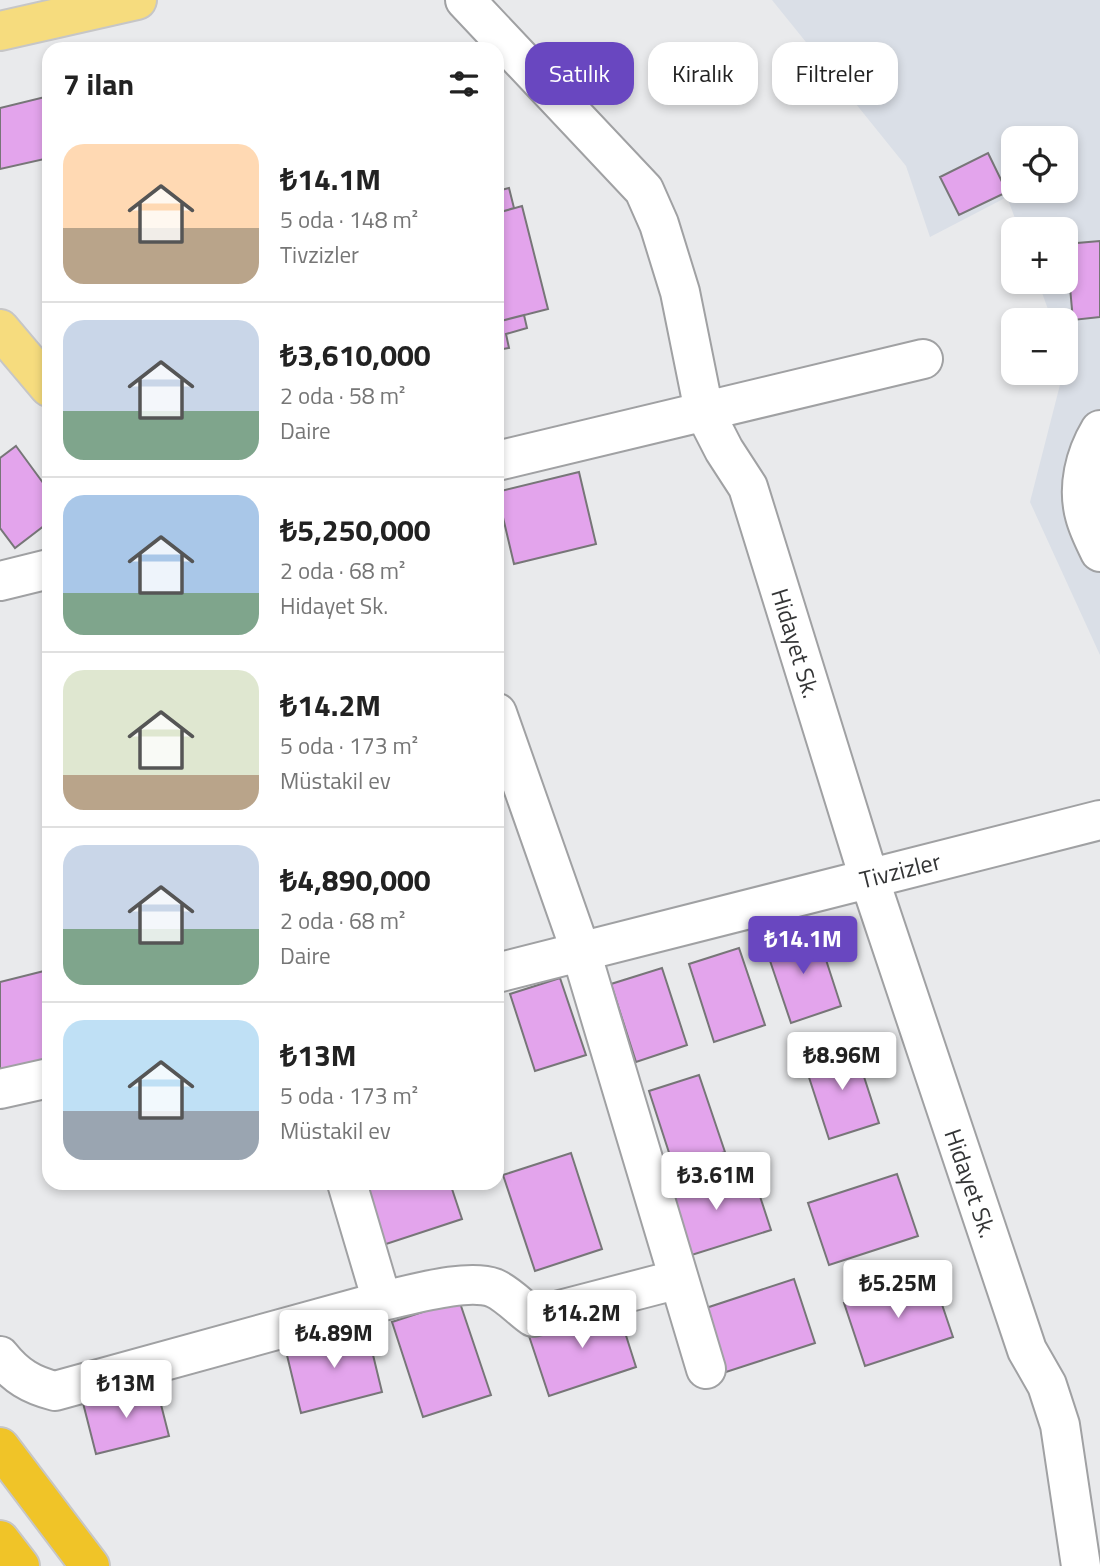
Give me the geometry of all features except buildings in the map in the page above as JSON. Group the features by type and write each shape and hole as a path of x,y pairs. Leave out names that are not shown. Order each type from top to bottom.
{"highway":[{"path":"0,1447 90,1566"},
{"path":"0,1540 20,1566"}],"main road":[{"path":"0,31 137,0"},
{"path":"0,329 42,379"}],"street":[{"name":"Hidayet Sk.","path":"465,0 644,190 659,224 680,292 704,411 724,450 748,487 869,878 1027,1350 1047,1385 1060,1425 1081,1566"},
{"path":"504,459 923,359"},
{"path":"1100,430 1083,469 1082,497 1084,515 1100,552"},
{"path":"0,581 42,571"},
{"path":"504,733 581,952 706,1369"},
{"name":"Tivzizler","path":"504,971 1100,820"},
{"path":"0,1088 42,1079"},
{"path":"348,1190 382,1301"},
{"path":"0,1356 19,1376 35,1386 55,1391 382,1301 469,1284 493,1288 508,1296 533,1317 679,1279"}],"shaded area":[{"path":"772,0 1100,0 1100,655 1030,502 1060,385 1078,385 1078,308 1048,308 1042,294 1078,294 1078,217 1014,217 1009,203 1078,203 1078,126 1001,126 1001,200 930,237 906,166 857,105 898,105 898,42 806,42"}]}
